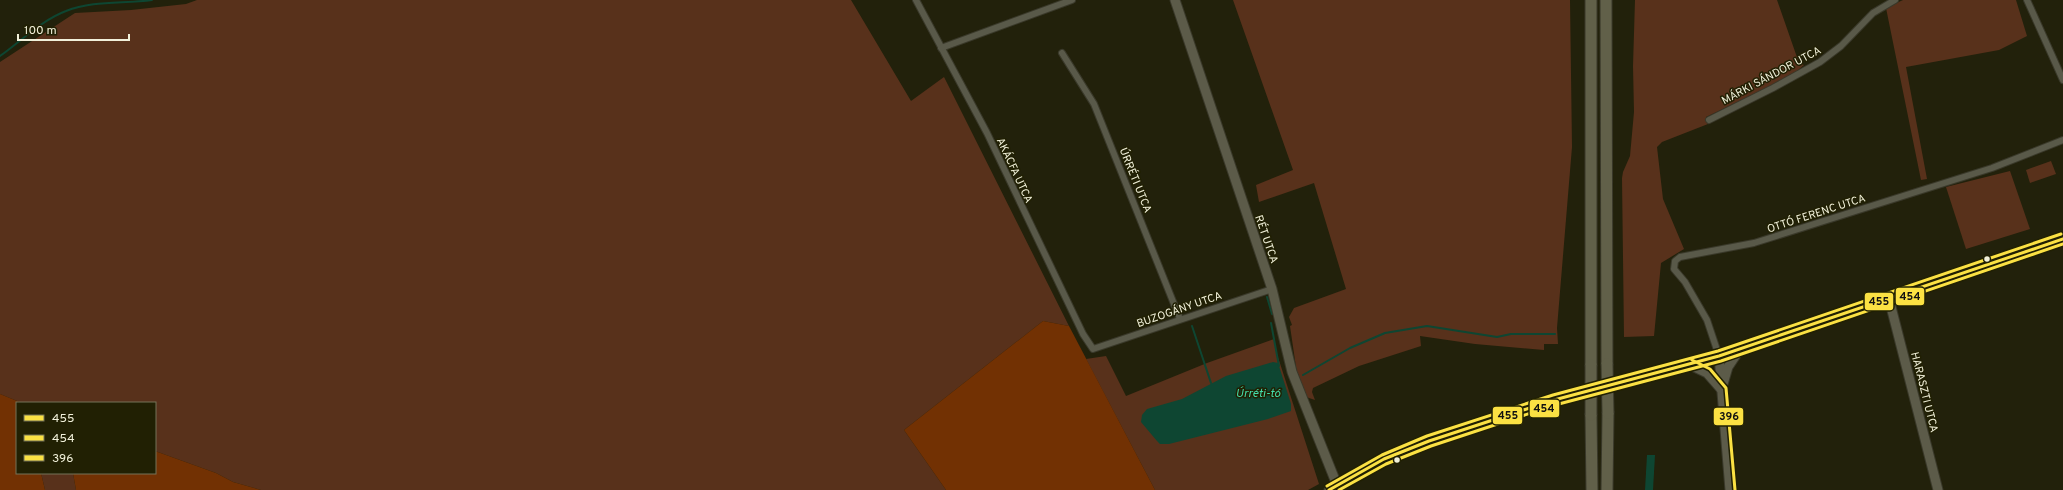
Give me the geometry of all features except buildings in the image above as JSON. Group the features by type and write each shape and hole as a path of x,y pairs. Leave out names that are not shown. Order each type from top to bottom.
{"highway":[{"path":"1591,0 1592,490"},
{"path":"1606,0 1607,490"}],"street":[{"name":"AKÁCFA UTCA","path":"916,0 942,48 951,70 987,133 1080,327 1093,349"},
{"path":"942,48 1072,0"},
{"name":"RÉT UTCA","path":"1175,0 1272,289 1292,372 1333,488"},
{"name":"MÁRKI SÁNDOR UTCA","path":"1709,120 1773,88 1820,62 1841,46 1873,13 1895,0"},
{"path":"2027,0 2063,80"},
{"name":"ÚRRÉTI UTCA","path":"1062,53 1094,104 1180,319"},
{"name":"OTTÓ FERENC UTCA","path":"1719,356 1703,314 1685,282 1674,269 1675,261 1680,257 1754,243 1992,168 2063,140"},
{"path":"1333,488 1384,459 1429,440 1554,400 1690,365 1719,356 2063,239"},
{"name":"BUZOGÁNY UTCA","path":"1093,349 1272,289"},
{"name":"HARASZTI UTCA","path":"1889,299 1938,490"},
{"path":"1721,389 1728,367 1740,349"},
{"path":"1719,356 1730,490"},
{"path":"1690,365 1707,373 1721,389"}],"shaded area":[{"path":"197,0 851,0 911,101 944,77 1069,326 1043,321 904,430 946,490 261,490 233,482 216,473 156,451 156,402 20,402 0,394 0,62 75,13 131,10 186,4"},
{"path":"1233,0 1570,0 1572,147 1557,328 1558,344 1544,344 1544,350 1475,344 1420,336 1421,346 1359,366 1313,388 1312,392 1315,400 1306,397 1297,374 1290,326 1292,325 1289,317 1294,308 1346,289 1314,183 1259,202 1256,185 1293,170"},
{"path":"1635,0 1777,0 1799,63 1804,65 1790,77 1706,117 1708,124 1662,142 1657,147 1663,199 1684,249 1661,263 1654,336 1624,337 1622,178 1630,156 1634,112 1633,66"},
{"path":"1903,0 2016,0 2027,36 1999,50 1906,67 1927,179 1921,180 1886,8"},
{"path":"2051,161 2056,174 2030,183 2026,170"},
{"path":"2010,171 2030,229 1966,249 1946,187"},
{"path":"1043,321 1069,326 1155,490 946,490 904,430"},
{"path":"1274,339 1276,351 1319,484 1308,490 1155,490 1086,359 1106,356 1126,396 1207,363"},
{"path":"0,394 20,402 16,402 16,474 41,474 45,490 0,490"},
{"path":"156,451 216,473 233,482 261,490 76,490 73,474 156,474"},
{"path":"41,474 73,474 76,490 45,490"}],"water":[{"name":"Úrréti-tó","path":"1273,362 1278,363 1291,404 1291,411 1268,419 1169,444 1160,444 1141,422 1142,415 1147,409 1182,399 1226,376"},
{"path":"1647,455 1655,455 1653,490 1645,490"}],"waterway":[{"path":"0,56 40,25 66,11 87,5 152,0"},
{"path":"1267,297 1272,314"},
{"path":"1271,323 1279,366"},
{"path":"1192,326 1211,383"},
{"path":"1303,375 1350,348 1385,333 1427,326 1497,337 1511,334 1555,334"}],"transit line":[{"name":"396","path":"1327,486 1382,455 1427,436 1553,395 1718,351 2061,234"},
{"name":"455","path":"1329,490 1384,459 1429,441 1554,400 1719,356 2063,239"},
{"name":"454","path":"1339,490 1386,464 1431,446 1555,405 1721,361 2063,244"},
{"name":"396","path":"1692,360 1710,369 1726,388 1735,490"}]}
